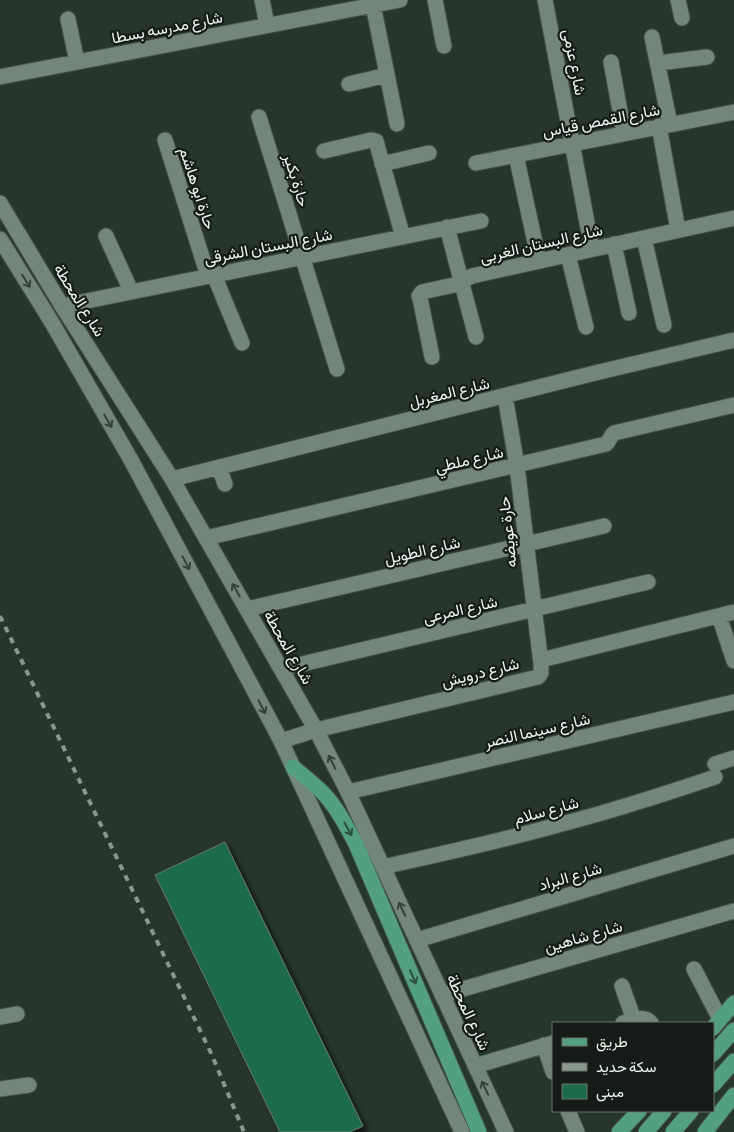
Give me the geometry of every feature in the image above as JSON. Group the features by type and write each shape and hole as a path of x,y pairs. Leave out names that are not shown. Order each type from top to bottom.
{"main road":[{"path":"292,767 320,790 351,834 480,1132"},
{"path":"716,1024 734,1003"},
{"path":"714,1053 734,1030"},
{"path":"714,1084 734,1061"},
{"path":"705,1132 734,1095"},
{"path":"619,1132 638,1112"},
{"path":"646,1132 663,1112"},
{"path":"673,1132 690,1112"}],"street":[{"path":"262,0 268,25"},
{"name":"شارع مدرسه بسطا","path":"0,77 268,25 339,6 374,5 400,0"},
{"path":"436,0 444,46"},
{"name":"شارع عزمى","path":"545,0 592,249"},
{"path":"678,0 682,18"},
{"path":"374,5 397,124"},
{"path":"68,19 77,62"},
{"path":"652,37 658,63 678,230"},
{"path":"658,63 708,56"},
{"path":"611,62 624,133"},
{"path":"349,84 387,75"},
{"name":"شارع القمص قياس","path":"476,162 734,112"},
{"name":"حارة بكير","path":"259,117 337,369"},
{"name":"حارة ابو هاشم","path":"165,140 211,275 242,343"},
{"path":"324,151 373,140 376,142 402,237"},
{"path":"382,164 429,153"},
{"path":"516,154 539,261"},
{"name":"شارع المحطة","path":"0,203 62,306 172,479 316,730 348,792 506,1132"},
{"name":"شارع البستان الغربى","path":"432,356 419,296 424,291 454,285 472,276 734,218"},
{"name":"شارع البستان الشرقى","path":"62,306 481,221"},
{"path":"448,228 476,337"},
{"path":"106,236 131,292"},
{"path":"644,238 664,325"},
{"path":"0,239 51,321 131,460 280,740 462,1132"},
{"path":"614,244 629,312"},
{"path":"568,255 586,327"},
{"name":"شارع المغربل","path":"172,479 734,340"},
{"name":"حارة عويضه","path":"506,396 517,466 541,664"},
{"name":"شارع ملطي","path":"206,538 606,444 614,433 734,405"},
{"path":"219,467 224,484"},
{"name":"شارع الطويل","path":"247,609 604,526"},
{"name":"شارع المرعى","path":"281,669 648,582"},
{"name":"شارع درويش","path":"280,740 538,676 541,673 541,664 545,659 734,612"},
{"path":"719,616 734,661"},
{"name":"شارع سينما النصر","path":"348,792 734,702"},
{"name":"شارع سلام","path":"382,867 554,826 635,804 715,771 734,758"},
{"name":"شارع البراد","path":"417,940 734,846"},
{"name":"شارع شاهين","path":"442,995 734,911"},
{"path":"694,969 716,1024"},
{"path":"622,986 628,1022 643,1018 650,1022"},
{"path":"0,1017 16,1014"},
{"path":"475,1066 548,1044 552,1066"},
{"path":"0,1089 29,1085"},
{"path":"568,1112 577,1132"}],"building":[{"path":"225,842 363,1126 350,1132 280,1132 155,875"}],"railway":[{"path":"0,616 211,1053 244,1132"}]}
